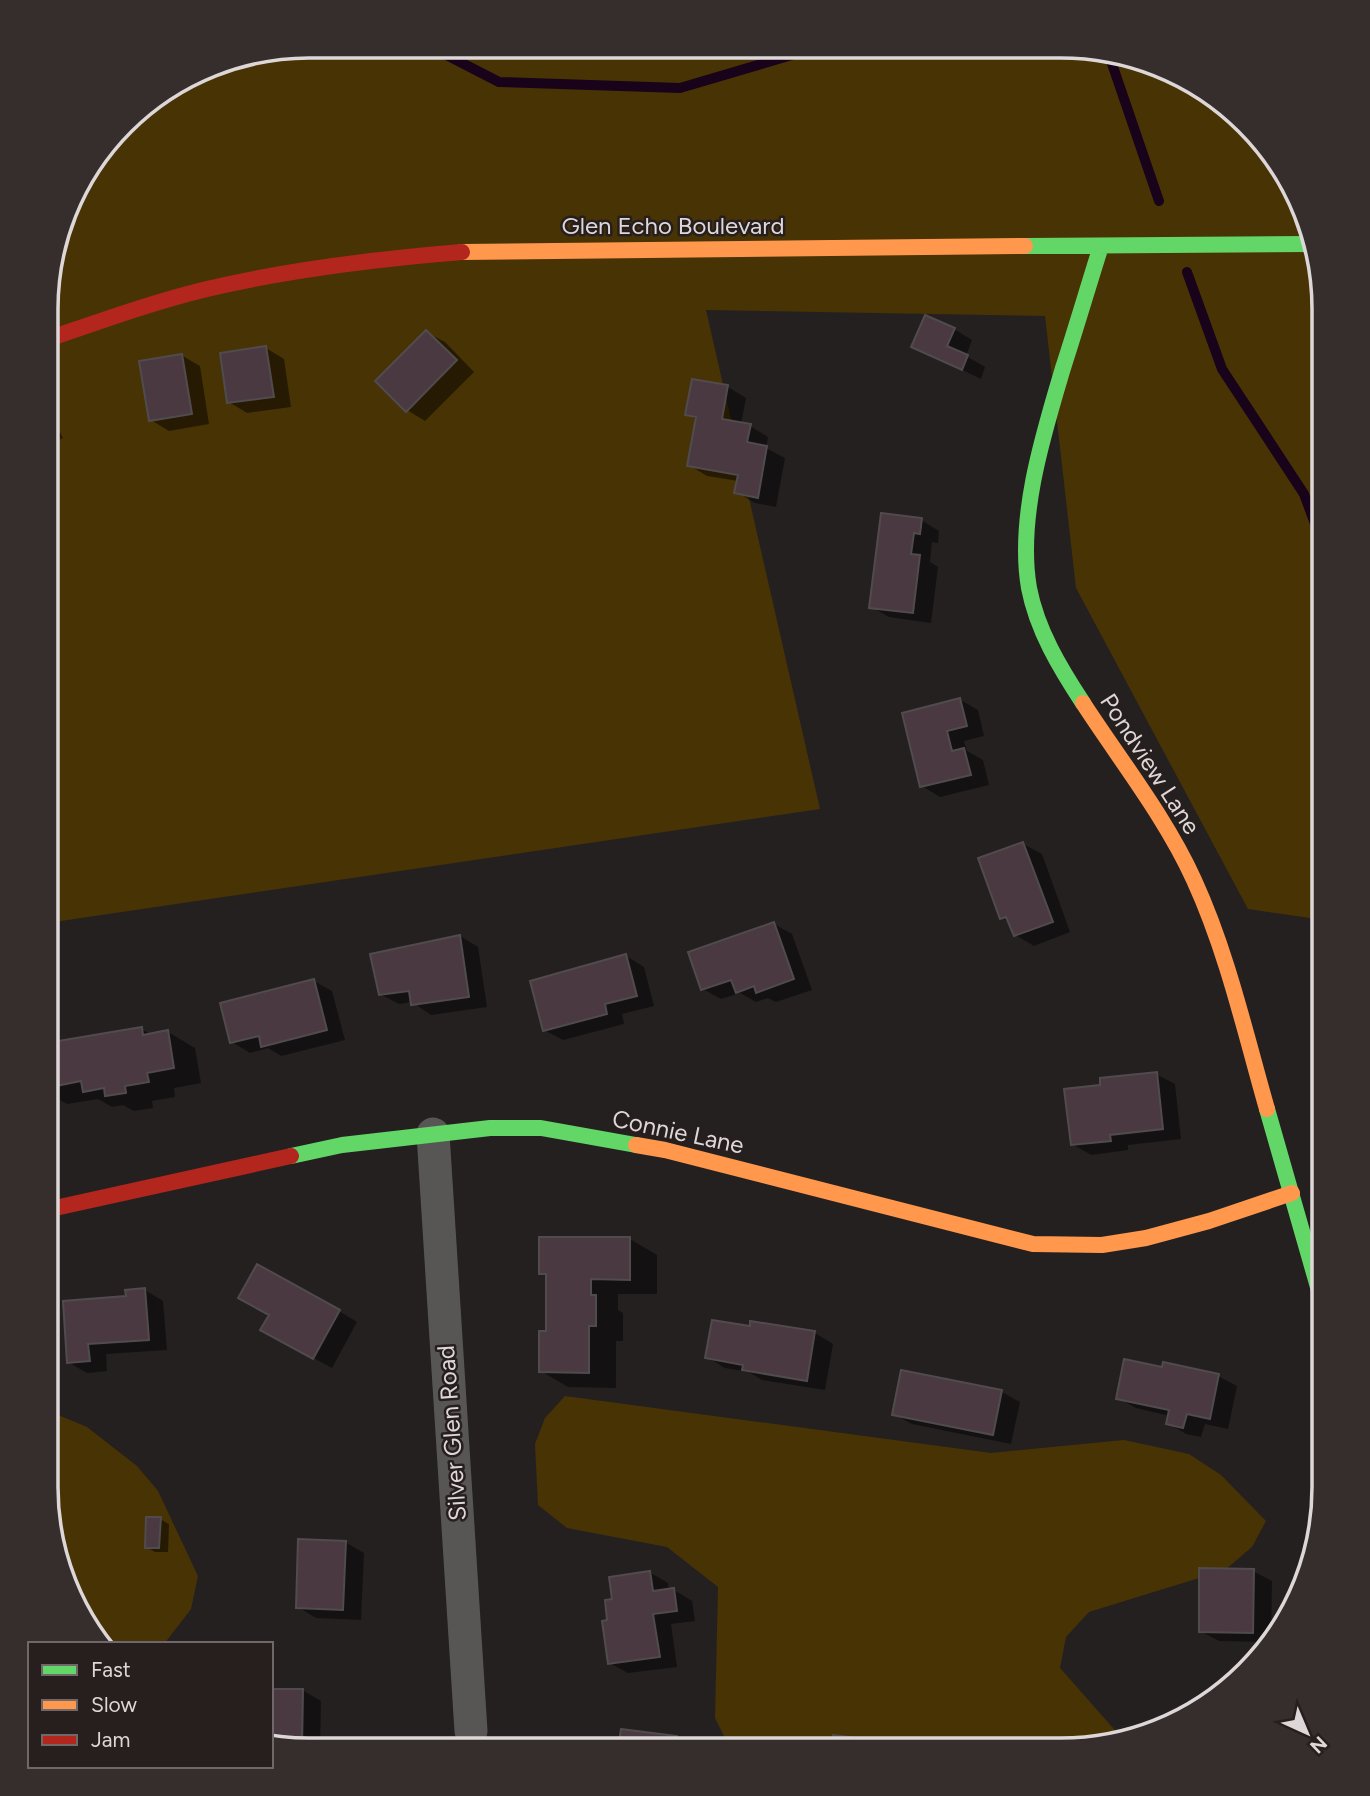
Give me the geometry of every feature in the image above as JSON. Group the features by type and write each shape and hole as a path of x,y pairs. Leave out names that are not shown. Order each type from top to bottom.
{"street":[{"name":"Glen Echo Boulevard","path":"58,337 206,289 339,264 476,251 1304,244"},
{"name":"Pondview Lane","path":"1101,246 1043,435 1031,491 1027,551 1029,587 1037,618 1058,661 1177,845 1195,881 1224,959 1312,1265"},
{"name":"Connie Lane","path":"58,1207 342,1145 490,1128 541,1128 604,1139 735,1167 1033,1244 1077,1246 1124,1242 1171,1233 1292,1193"},
{"name":"Silver Glen Road","path":"433,1134 471,1731"}],"shaded area":[{"path":"292,58 1078,58 1126,66 1157,77 1201,100 1239,131 1270,169 1293,213 1304,244 1312,292 1312,918 1248,909 1076,588 1045,316 706,310 820,809 58,921 58,292 66,244 77,213 100,169 131,131 169,100 213,77 244,66"},
{"path":"565,1396 991,1453 1124,1440 1189,1454 1221,1475 1266,1521 1252,1547 1225,1570 1089,1612 1066,1637 1060,1668 1116,1732 1078,1738 725,1738 715,1718 718,1587 667,1547 567,1528 538,1505 535,1444 545,1418"},
{"path":"58,1415 87,1427 137,1466 158,1491 198,1576 191,1609 166,1642 112,1642 100,1627 77,1583 66,1552 58,1504"}],"building":[{"path":"925,315 955,328 947,346 968,355 962,370 911,347"},
{"path":"426,330 457,360 406,412 375,381"},
{"path":"266,346 274,397 227,403 220,353"},
{"path":"182,354 192,414 149,421 139,361"},
{"path":"692,379 728,385 722,419 751,424 747,442 767,446 758,498 734,493 738,475 687,466 696,417 685,415"},
{"path":"881,513 922,518 920,534 914,533 911,554 920,555 913,613 869,608"},
{"path":"960,698 967,726 947,731 952,751 964,748 971,775 920,787 902,713"},
{"path":"1023,842 1053,922 1014,936 1006,917 1000,919 978,858"},
{"path":"774,922 794,979 756,993 754,986 736,993 731,980 701,990 688,952"},
{"path":"460,935 469,997 411,1005 409,991 379,995 370,954"},
{"path":"626,954 637,996 605,1004 607,1014 543,1031 530,981"},
{"path":"314,979 327,1030 261,1047 259,1036 230,1043 220,1003"},
{"path":"142,1027 143,1035 168,1030 174,1068 147,1073 149,1082 125,1086 126,1093 105,1096 104,1088 83,1092 81,1081 58,1086 58,1041"},
{"path":"1157,1072 1163,1129 1110,1135 1111,1141 1071,1145 1064,1089 1100,1085 1100,1078"},
{"path":"539,1237 630,1237 630,1280 591,1279 591,1295 596,1295 596,1326 589,1326 589,1373 539,1372 539,1331 546,1331 546,1274 539,1274"},
{"path":"257,1264 340,1310 313,1359 260,1330 269,1315 238,1298"},
{"path":"145,1288 149,1340 88,1344 90,1361 67,1363 63,1301 126,1296 125,1290"},
{"path":"712,1320 750,1326 750,1321 815,1331 807,1381 742,1370 743,1365 705,1358"},
{"path":"1124,1359 1162,1367 1163,1362 1219,1374 1210,1419 1187,1414 1183,1428 1166,1424 1169,1410 1116,1399"},
{"path":"901,1370 1002,1390 993,1435 892,1415"},
{"path":"146,1517 161,1517 159,1548 145,1548"},
{"path":"298,1539 346,1541 343,1610 296,1608"},
{"path":"1199,1568 1254,1569 1253,1633 1199,1632"},
{"path":"650,1571 653,1591 674,1588 677,1611 653,1614 660,1657 608,1664 602,1621 607,1620 605,1600 612,1599 609,1577"},
{"path":"273,1689 303,1689 302,1738 273,1735"},
{"path":"621,1729 677,1736 677,1738 620,1738"},
{"path":"833,1735 858,1738 833,1738"}],"waterway":[{"path":"452,58 499,82 680,88 782,58"},
{"path":"1112,63 1159,201"},
{"path":"1187,272 1222,369 1304,494 1312,516"}],"traffic: fast":[{"path":"1025,246 1304,244"},
{"path":"1083,703 1058,662 1038,619 1029,588 1026,534 1040,449 1101,246"},
{"path":"1267,1109 1312,1266"},
{"path":"291,1156 342,1145 490,1128 541,1128 636,1145"}],"traffic: slow":[{"path":"462,252 1025,246"},
{"path":"1083,703 1170,834 1194,880 1226,964 1267,1109"},
{"path":"636,1145 665,1150 1033,1244 1102,1245 1146,1238 1209,1221 1292,1193"}],"traffic: jam":[{"path":"58,336 167,300 239,282 334,266 462,252"},
{"path":"58,1207 291,1156"}]}
